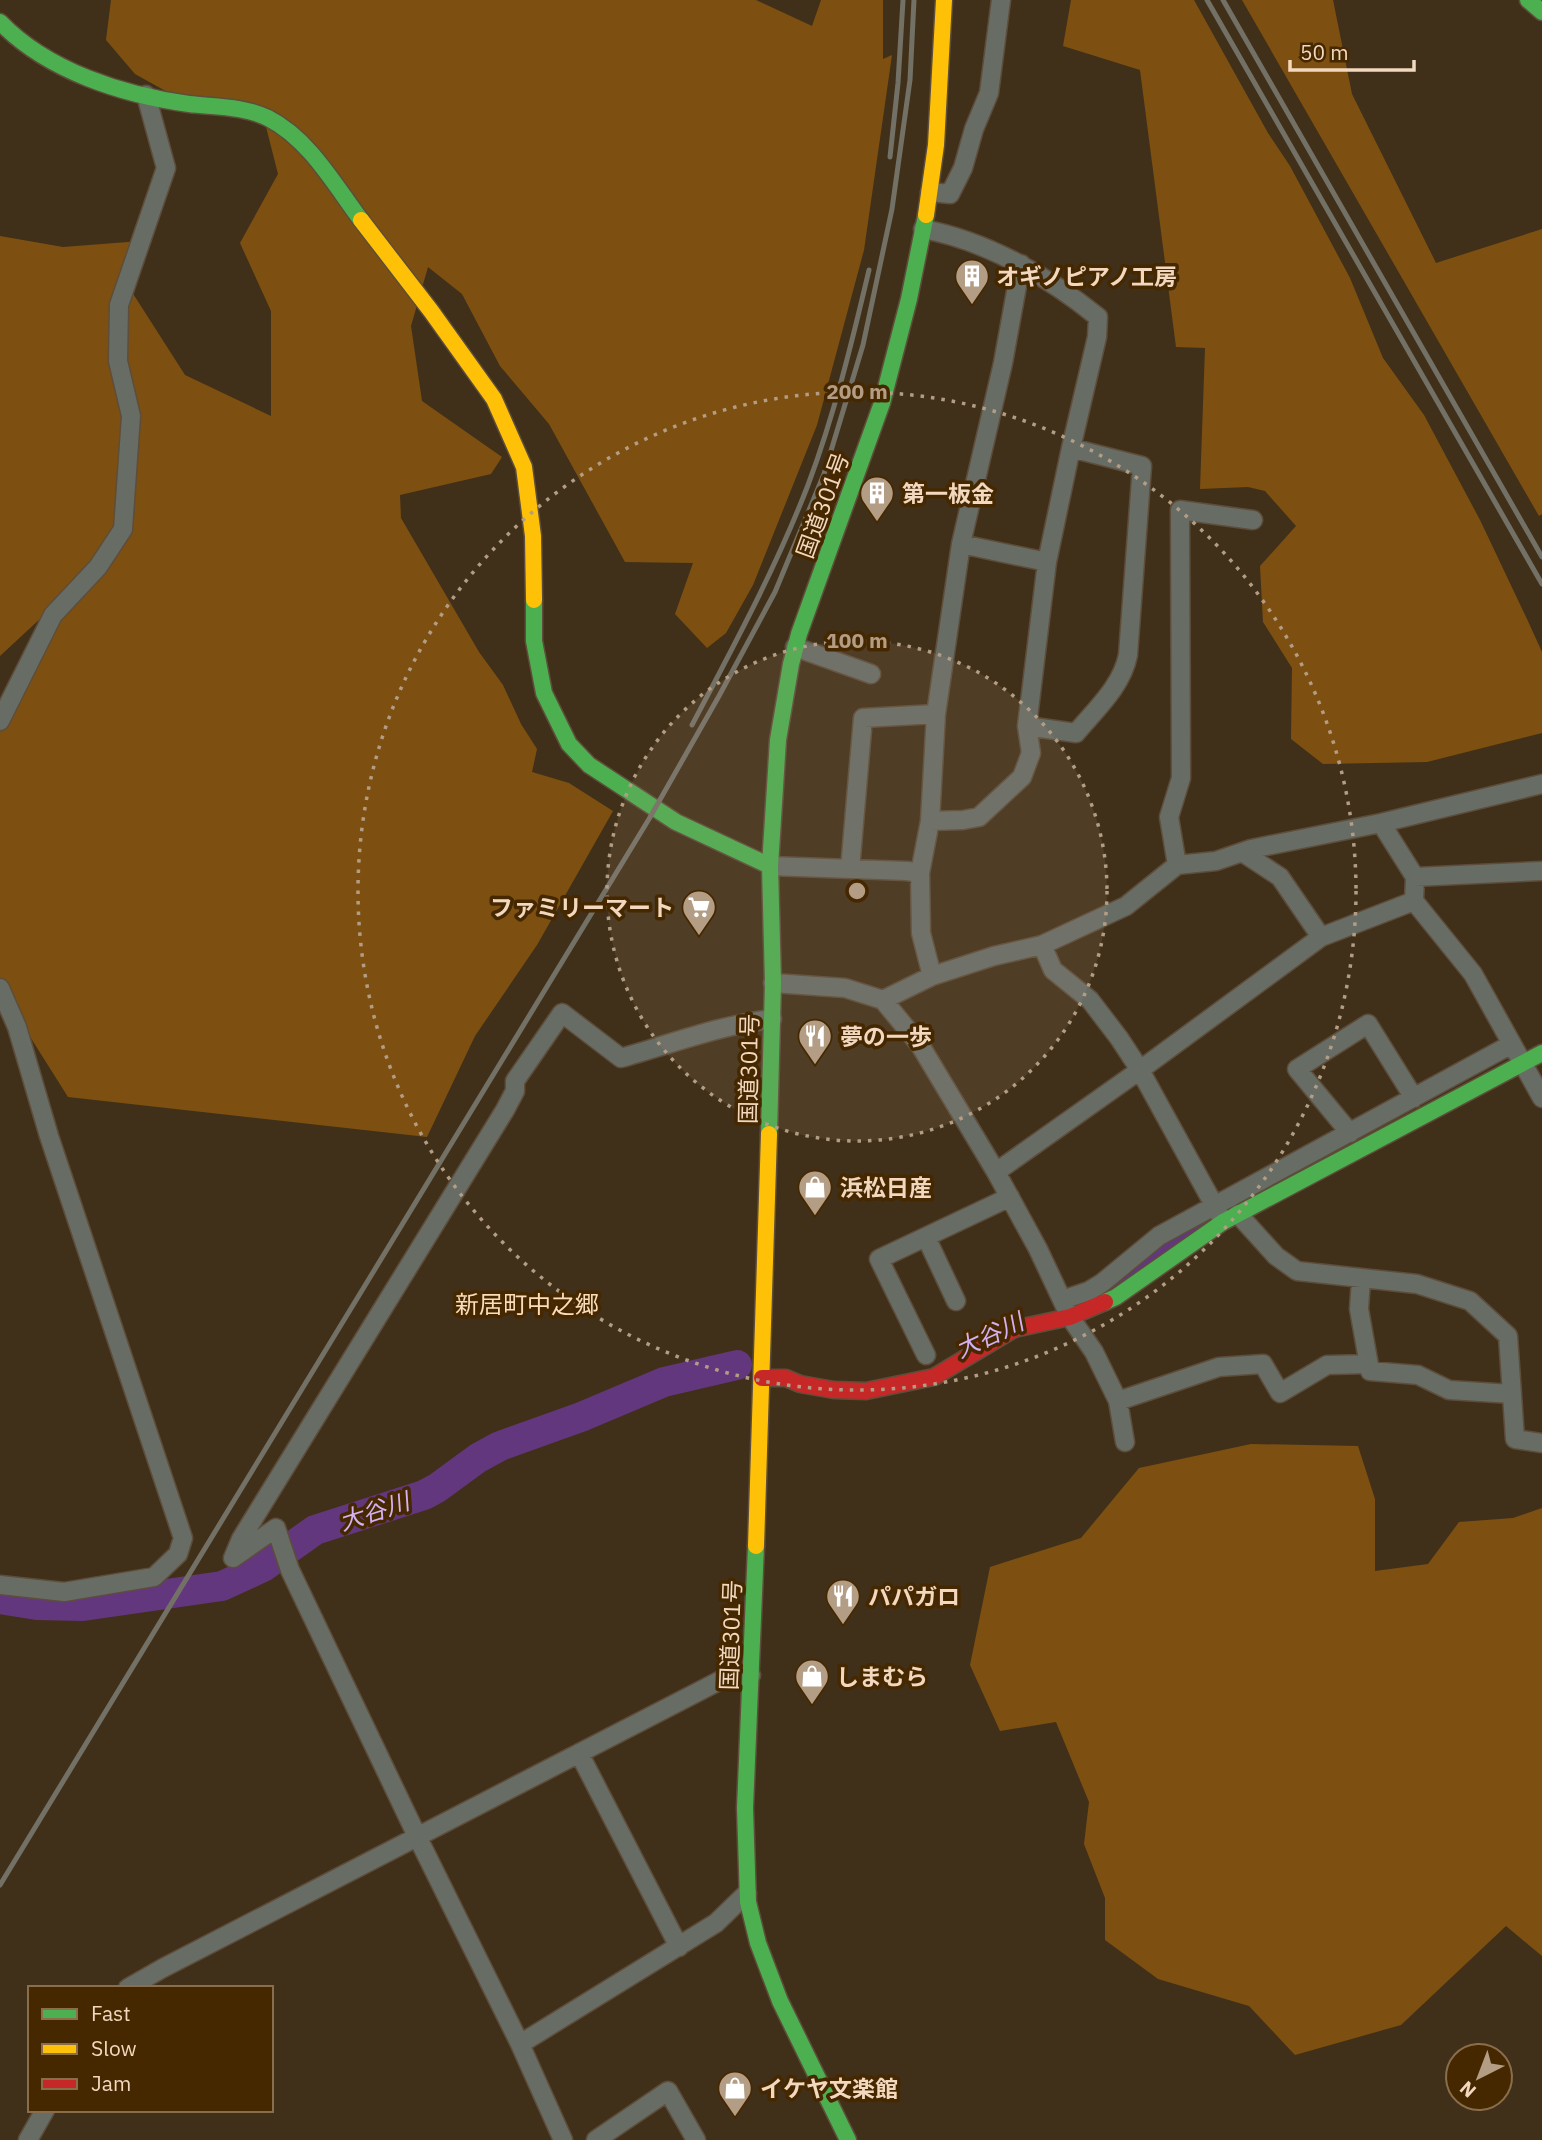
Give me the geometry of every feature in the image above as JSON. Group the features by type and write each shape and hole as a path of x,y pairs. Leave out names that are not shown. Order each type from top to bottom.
{"main road":[{"name":"国道301号","path":"848,2140 768,1970 755,1934 747,1893 745,1808 763,1375 773,983 771,866 778,740 795,647 866,453 894,362 913,281 930,192 944,0"},
{"path":"1528,0 1542,12"},
{"path":"0,22 7,32 45,57 90,77 146,95 263,115 282,125 300,140 431,311 494,400 524,467 533,536 534,641 544,693 569,744 589,765 676,822 771,866"},
{"path":"763,1375 786,1378 800,1384 834,1391 866,1391 934,1377 1014,1329 1066,1308 1116,1297 1231,1218 1542,1053"}],"street":[{"path":"930,192 950,194 963,168 974,129 989,93 1001,0"},
{"path":"0,721 53,615 98,567 124,529 131,416 118,361 120,305 166,168 146,95"},
{"path":"923,229 949,234 1021,264 1063,290 1098,317 1097,337 1047,562 1027,726 1031,753 1022,777 979,817 930,821"},
{"path":"932,976 921,933 920,873 930,821 936,714 961,544 1003,363 1021,264"},
{"path":"1027,726 1076,733 1116,685 1126,667 1142,466 1071,448"},
{"path":"1177,865 1169,817 1181,778 1180,510 1253,520"},
{"path":"961,544 1047,562"},
{"path":"795,647 871,674"},
{"path":"850,869 863,718 936,714"},
{"path":"883,1000 932,976 994,956 1042,945 1126,906 1177,865 1216,861 1242,852 1381,823 1542,784"},
{"path":"1381,823 1415,877 1414,901 1473,975 1542,1098"},
{"path":"1242,852 1280,877 1321,937"},
{"path":"771,866 920,873"},
{"path":"1415,877 1542,871"},
{"path":"996,1172 1321,937 1414,901"},
{"path":"1042,945 1053,970 1090,1000 1140,1070 1214,1206 1297,1271 1417,1284 1470,1301 1508,1336 1515,1439 1542,1443"},
{"path":"773,983 845,988 883,1000 920,1045 996,1172 1066,1308 1094,1352 1118,1401 1125,1442"},
{"path":"0,1585 64,1592 154,1577 178,1553 183,1538 49,1136 17,1027 2,993"},
{"path":"563,2140 520,2044 290,1570 275,1528 233,1559 241,1539 505,1110 515,1091 515,1081 562,1013 621,1058 706,1032 772,1019"},
{"path":"1350,1133 1297,1069 1368,1024 1415,1098"},
{"path":"1066,1308 1159,1236 1512,1044"},
{"path":"926,1355 879,1259 1010,1197"},
{"path":"926,1237 956,1301"},
{"path":"1361,1279 1359,1309 1370,1370 1418,1375 1449,1390 1512,1394"},
{"path":"1118,1401 1219,1367 1264,1364 1279,1393 1327,1365 1369,1364"},
{"path":"132,1986 721,1680 751,1675"},
{"path":"579,1753 679,1947"},
{"path":"520,2044 716,1923 747,1893"},
{"path":"596,2140 668,2091 696,2140"},
{"path":"28,2140 44,2112"}],"shaded area":[{"path":"111,0 756,0 812,26 821,0 883,0 883,59 892,55 864,250 817,425 753,585 726,633 707,648 675,614 693,563 625,562 549,424 500,366 462,294 428,267 411,326 422,401 502,457 491,474 400,495 401,518 479,652 503,685 521,724 537,749 532,772 569,783 613,811 537,945 475,1036 427,1137 68,1097 0,989 0,721 42,617 0,656 0,236 63,247 141,241 130,289 185,375 271,416 271,311 240,243 278,174 263,115 189,104 135,74 106,40"},
{"path":"1071,0 1194,0 1268,133 1290,166 1350,278 1383,358 1424,415 1480,520 1542,652 1542,733 1427,762 1323,764 1291,739 1292,668 1263,622 1260,566 1296,526 1265,491 1248,487 1200,489 1205,348 1176,347 1140,70 1063,46"},
{"path":"1242,0 1333,0 1352,94 1436,263 1542,229 1542,514 1539,516"},
{"path":"1251,1444 1358,1446 1375,1499 1375,1571 1428,1564 1459,1522 1513,1518 1542,1508 1542,1956 1506,1926 1401,2025 1295,2055 1249,2006 1158,1979 1105,1940 1105,1898 1084,1844 1089,1802 1056,1722 1000,1731 970,1665 990,1567 1081,1538 1139,1468"}],"waterway":[{"name":"大谷川","path":"1102,1295 1164,1246 1213,1217"},
{"name":"大谷川","path":"0,1599 37,1605 83,1606 222,1586 263,1567 315,1530 424,1495 500,1446 581,1417 664,1382 737,1365"}],"railway":[{"path":"890,157 903,0"},
{"path":"0,1885 649,819 775,592 824,474 863,345 892,209 910,80 914,0"},
{"path":"1207,0 1542,584"},
{"path":"1223,0 1542,557"},
{"path":"692,725 768,577 796,516 834,406 869,270"}],"traffic: fast":[{"path":"1528,0 1542,12"},
{"path":"0,22 40,54 87,78 164,100 239,109 268,118 283,127 308,150 361,220"},
{"path":"769,1134 773,983 770,866 778,740 799,634 882,403 909,299 926,215"},
{"path":"534,600 534,641 544,693 569,744 589,765 676,822 770,866"},
{"path":"1105,1302 1223,1222 1542,1053"},
{"path":"756,1546 745,1808 748,1902 758,1943 780,2001 848,2140"}],"traffic: slow":[{"path":"926,215 936,145 944,0"},
{"path":"361,220 494,399 524,467 533,536 534,600"},
{"path":"756,1546 769,1134"}],"traffic: jam":[{"path":"762,1378 786,1378 800,1384 834,1390 866,1391 934,1377 1014,1329 1070,1317 1105,1302"}],"place":[{"name":"オギノピアノ工房","path":"972,306"},
{"name":"第一板金","path":"877,523"},
{"name":"ファミリーマート","path":"699,937"},
{"name":"夢の一歩","path":"815,1066"},
{"name":"浜松日産","path":"815,1217"},
{"name":"パパガロ","path":"843,1626"},
{"name":"しまむら","path":"812,1706"},
{"name":"イケヤ文楽館","path":"735,2118"}],"district":[{"name":"新居町中之郷","path":"527,1304"}]}
